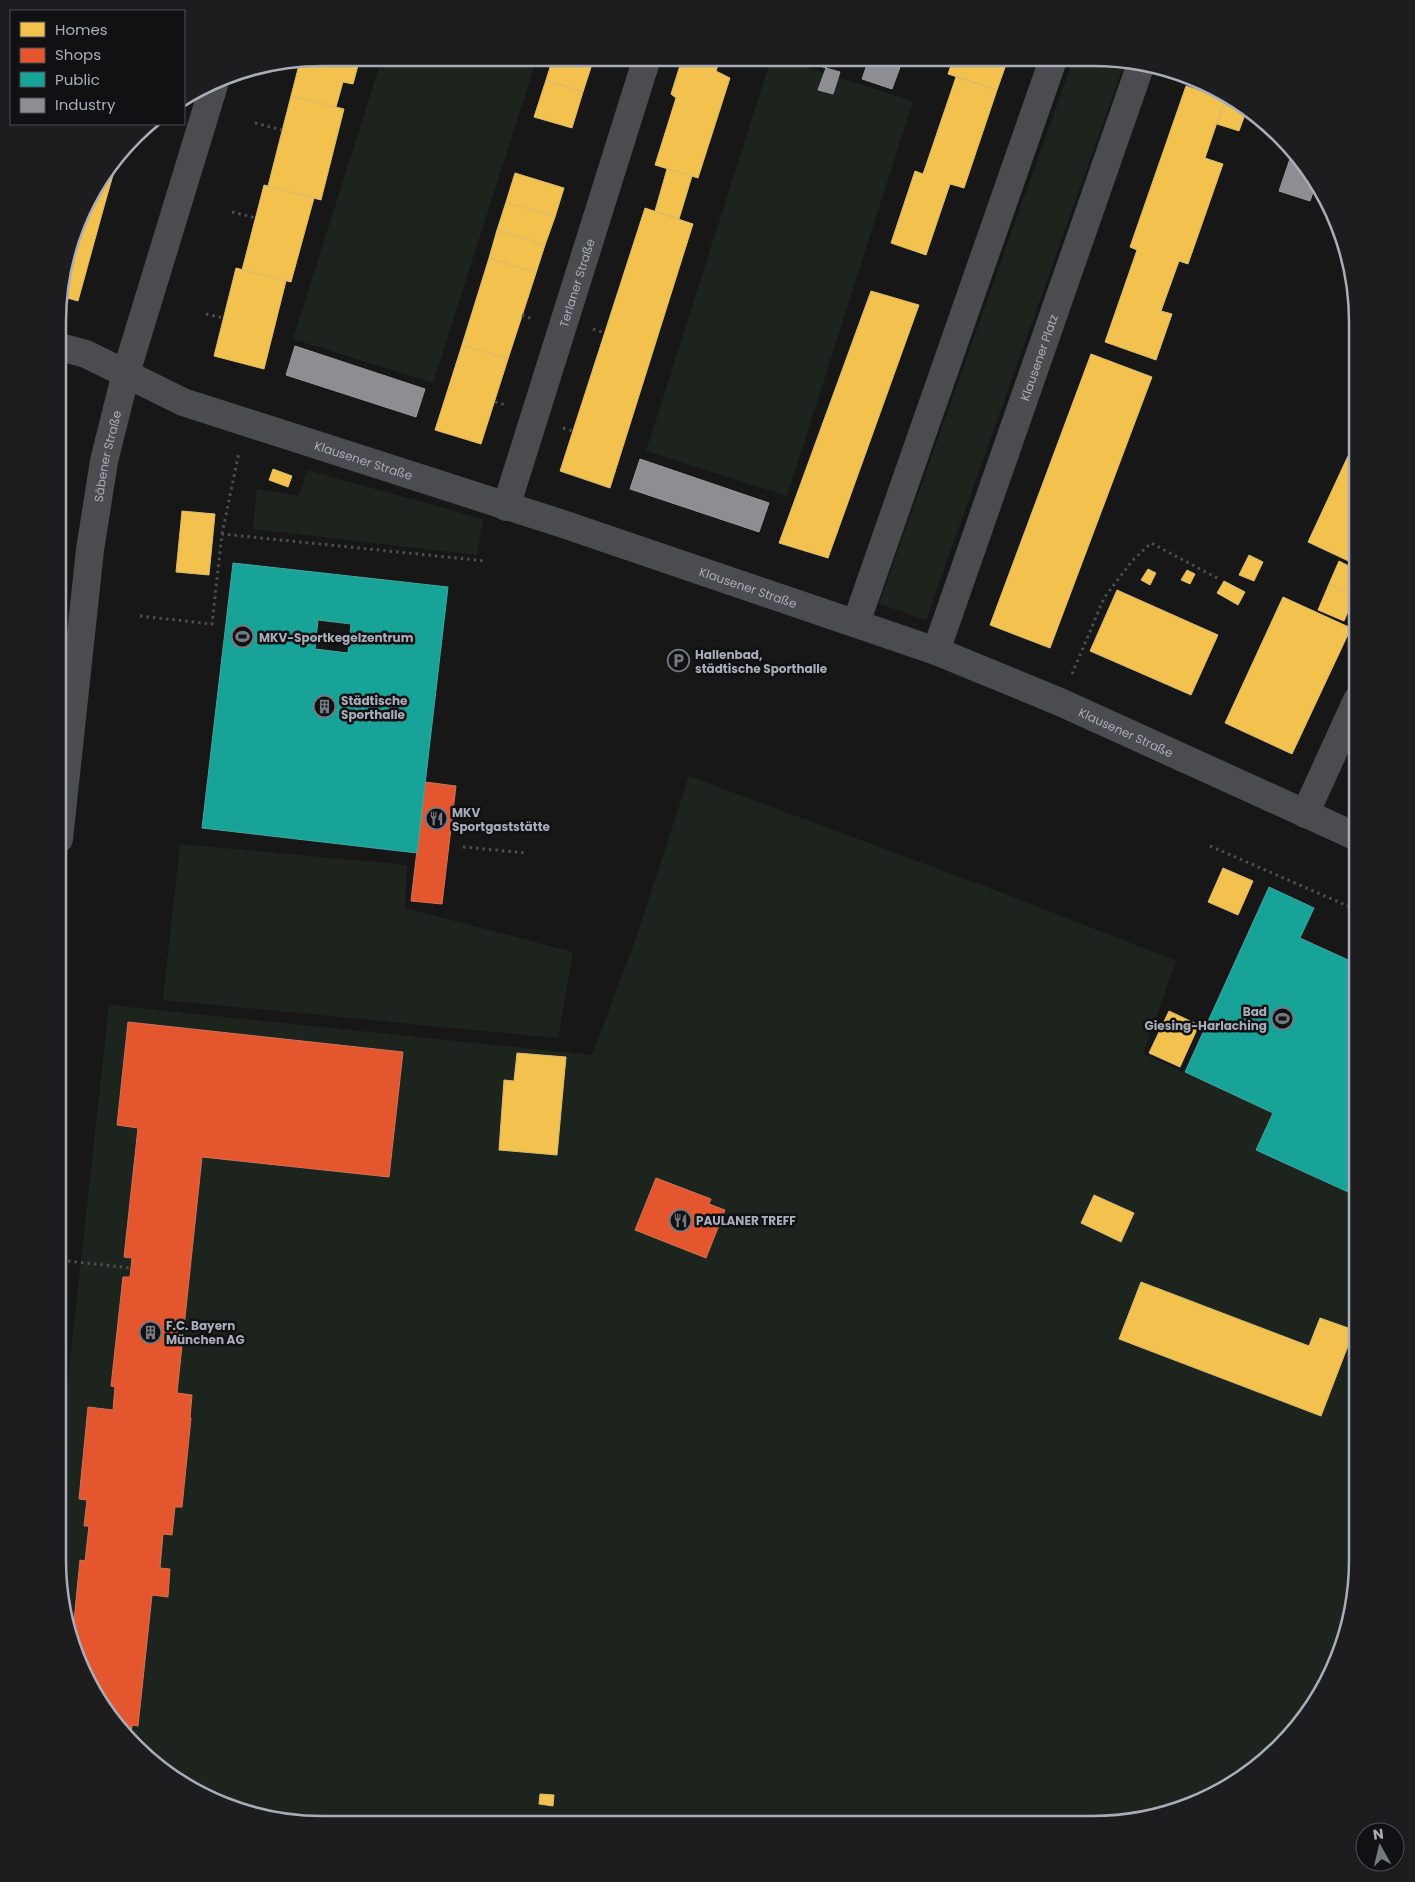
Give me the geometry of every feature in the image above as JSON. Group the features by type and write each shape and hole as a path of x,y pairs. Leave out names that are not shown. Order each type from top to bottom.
{"street":[{"name":"Terlaner Straße","path":"506,507 645,66"},
{"path":"856,623 1051,66"},
{"name":"Klausener Platz","path":"936,651 1140,71"},
{"name":"Säbener Straße","path":"66,774 90,550 104,461 126,373 212,92"},
{"name":"Klausener Straße","path":"66,349 86,354 183,402 563,524 936,651 1060,702 1349,834"},
{"path":"1304,814 1349,717"}],"path":[{"path":"255,123 282,130"},
{"path":"232,212 256,218"},
{"path":"206,314 224,318"},
{"path":"140,616 212,624 222,534 245,422"},
{"path":"222,534 486,561"},
{"path":"1060,702 1104,598 1132,561 1151,543 1220,579"},
{"path":"1210,846 1349,907"},
{"path":"464,847 526,853"},
{"path":"68,1261 131,1268"}],"shaded area":[{"path":"379,66 534,66 433,383 293,339"},
{"path":"769,66 803,66 913,101 787,496 646,451"},
{"path":"1071,66 1123,68 926,620 879,604"},
{"path":"307,470 483,519 477,555 253,529 257,489 299,496"},
{"path":"689,776 1011,896 1176,961 1143,1054 1273,1113 1256,1150 1349,1192 1349,1559 1344,1609 1329,1657 1306,1702 1274,1741 1235,1773 1206,1789 1159,1807 1126,1814 1092,1816 323,1816 289,1814 240,1802 209,1789 180,1773 141,1741 109,1702 93,1673 80,1642 68,1593 66,1559 66,1397 109,1005 592,1055 637,935"},
{"path":"180,844 407,865 405,908 573,952 558,1038 163,1000"}],"building: Homes":[{"path":"358,66 353,84 343,82 336,107 291,96 298,67"},
{"path":"550,66 591,66 583,92 546,80"},
{"path":"680,66 718,66 716,71 730,78 698,178 655,165 676,98 671,94"},
{"path":"951,66 1006,66 997,90 948,74"},
{"path":"956,77 997,90 964,188 950,184 926,255 891,243 915,171 923,174"},
{"path":"546,80 583,92 572,128 534,117"},
{"path":"1186,86 1206,93 1224,103 1205,158 1223,164 1188,264 1179,261 1161,311 1172,314 1156,360 1105,342 1137,250 1130,247"},
{"path":"291,96 344,109 321,200 268,186"},
{"path":"1224,103 1244,116 1239,131 1217,124"},
{"path":"667,169 692,176 679,219 655,211"},
{"path":"515,173 564,188 555,217 506,202"},
{"path":"113,175 105,203 98,201"},
{"path":"264,185 314,198 291,282 242,270"},
{"path":"98,201 105,203 78,301 67,298 71,273 80,240"},
{"path":"506,202 555,217 545,245 497,230"},
{"path":"645,208 693,224 610,488 560,471"},
{"path":"497,230 545,245 536,273 489,258"},
{"path":"489,258 536,273 508,359 462,345"},
{"path":"236,268 286,281 264,369 214,356"},
{"path":"871,291 919,305 828,558 779,543"},
{"path":"462,345 508,359 481,444 435,430"},
{"path":"1091,354 1152,377 1050,648 990,625"},
{"path":"1348,456 1349,456 1349,561 1308,542"},
{"path":"273,469 292,476 288,487 269,480"},
{"path":"182,511 215,514 209,575 176,572"},
{"path":"1249,555 1263,562 1254,581 1239,575"},
{"path":"1339,561 1349,566 1349,593 1329,584"},
{"path":"1148,569 1156,573 1150,585 1141,580"},
{"path":"1187,570 1195,574 1190,584 1181,580"},
{"path":"1224,581 1245,592 1238,605 1217,593"},
{"path":"1329,584 1349,593 1349,610 1344,621 1318,610"},
{"path":"1117,590 1218,635 1191,695 1090,651"},
{"path":"1283,597 1349,627 1349,632 1292,754 1225,723"},
{"path":"1223,868 1253,881 1238,915 1208,902"},
{"path":"1169,1011 1199,1025 1180,1067 1149,1053"},
{"path":"517,1053 566,1057 557,1155 499,1150 504,1080 514,1081"},
{"path":"1094,1195 1134,1213 1121,1242 1081,1223"},
{"path":"1141,1282 1309,1346 1320,1318 1349,1328 1349,1343 1321,1416 1119,1339"},
{"path":"540,1794 554,1795 553,1806 539,1804"}],"building: Shops":[{"name":"MKV Sportgaststätte","path":"425,782 456,786 442,904 411,901"},
{"name":"F.C. Bayern München AG","path":"128,1022 403,1052 389,1177 202,1157 177,1393 192,1395 182,1507 175,1507 172,1535 163,1534 160,1568 170,1569 168,1597 152,1595 138,1726 132,1725 131,1730 109,1702 93,1673 74,1621 80,1560 85,1561 89,1526 84,1526 87,1500 79,1499 88,1407 113,1410 115,1387 111,1386 123,1277 130,1277 132,1258 124,1257 138,1128 117,1125"},
{"name":"PAULANER TREFF","path":"656,1178 711,1199 709,1204 725,1210 706,1258 635,1230"}],"building: Public":[{"name":"Städtische Sporthalle","path":"233,563 448,587 417,853 202,828","holes":["318,620 351,624 348,653 315,649"]},
{"name":"Bad Giesing-Harlaching","path":"1269,887 1314,908 1300,938 1349,960 1349,1192 1256,1150 1273,1113 1185,1072"}],"building: Industry":[{"path":"867,66 900,66 892,89 862,79"},
{"path":"826,68 840,72 833,94 818,90"},
{"path":"1290,160 1306,180 1313,193 1310,201 1279,191"},
{"path":"295,346 425,389 416,417 286,375"},
{"path":"640,459 769,503 759,532 630,489"}],"place":[{"name":"MKV-Sportkegelzentrum","path":"243,637"},
{"name":"Hallenbad, städtische Sporthalle","path":"679,661"},
{"name":"Städtische Sporthalle","path":"325,707"},
{"name":"MKV Sportgaststätte","path":"436,819"},
{"name":"Bad Giesing-Harlaching","path":"1283,1018"},
{"name":"PAULANER TREFF","path":"680,1220"},
{"name":"F.C. Bayern München AG","path":"150,1332"}]}
